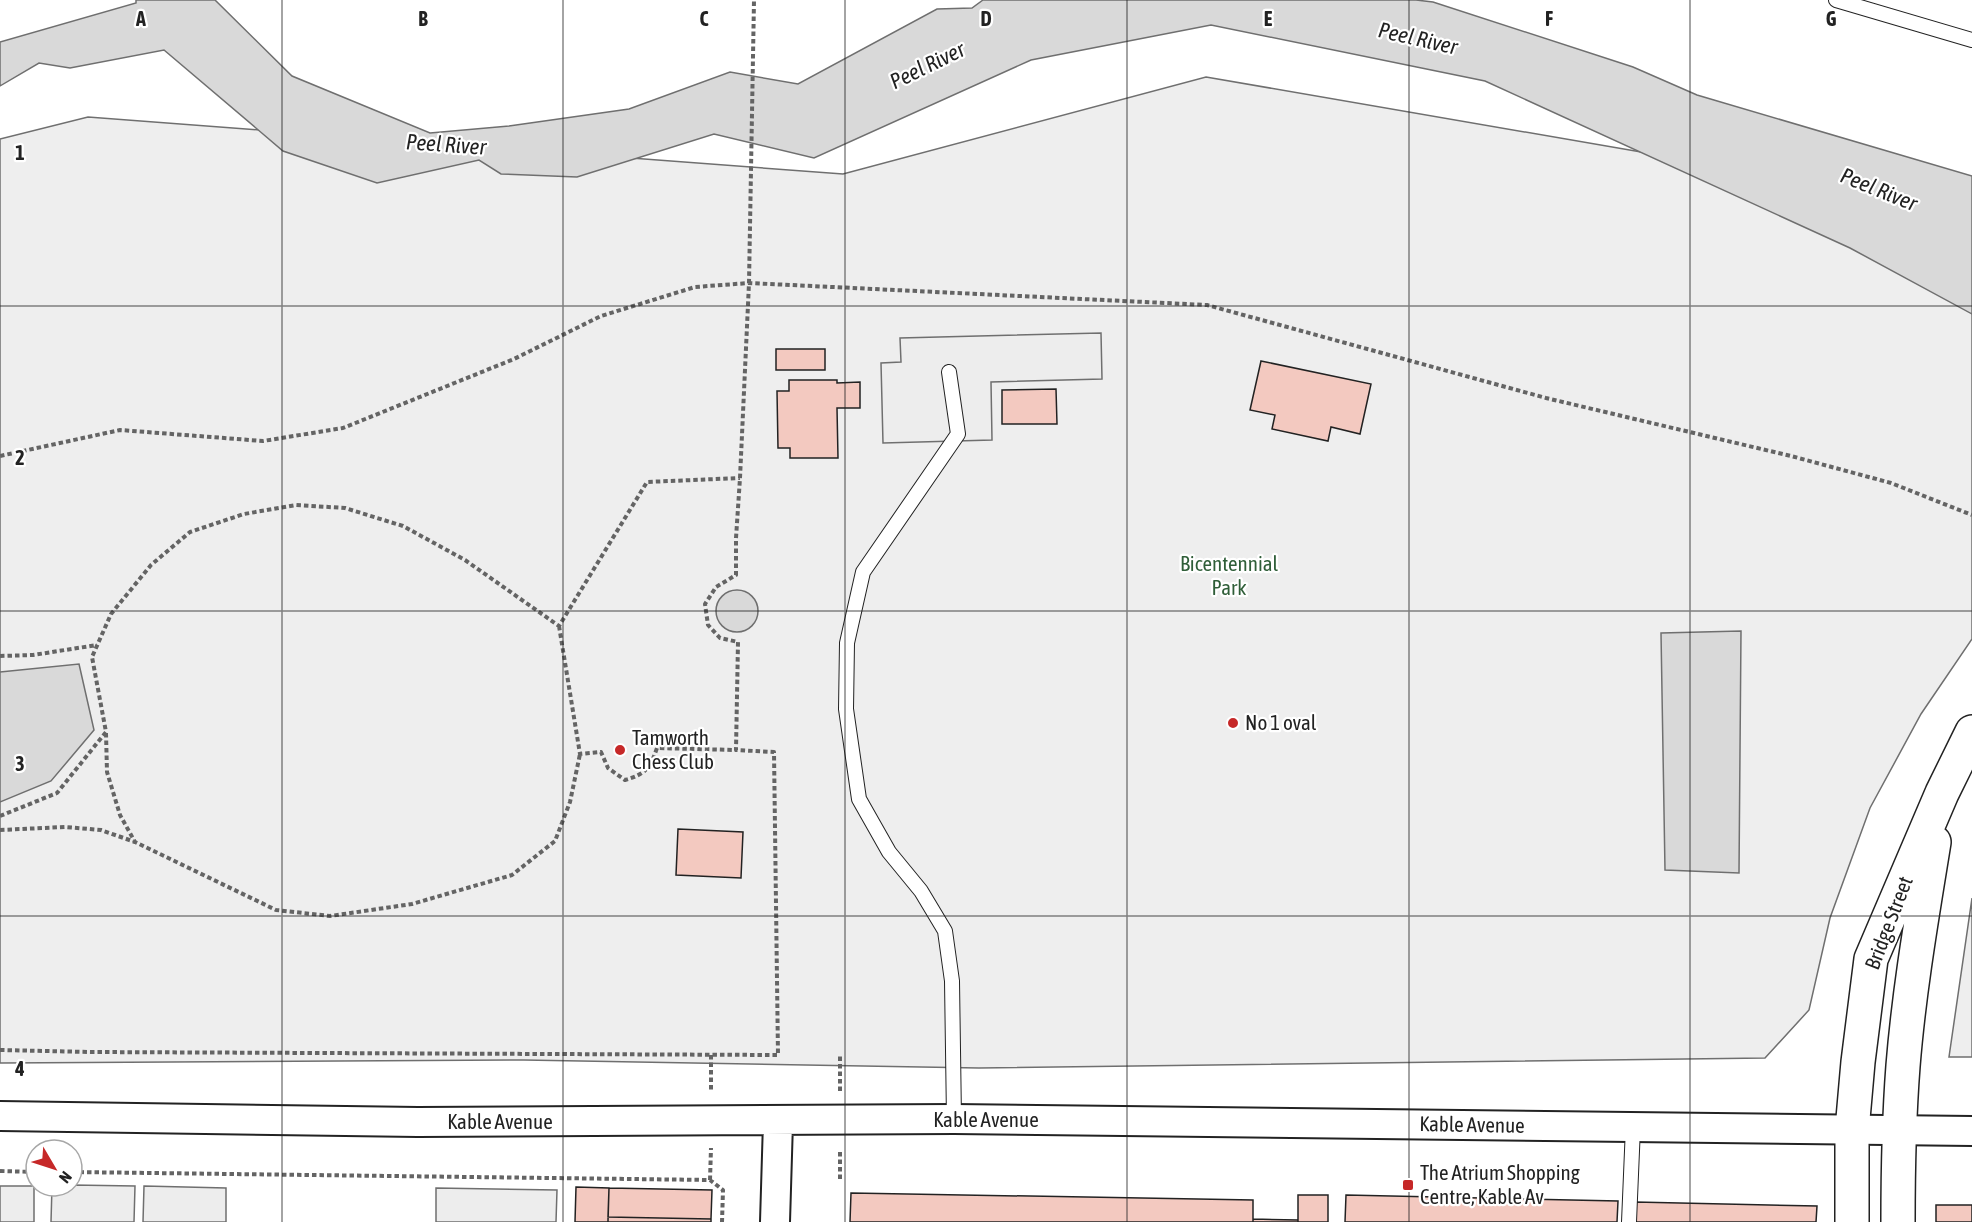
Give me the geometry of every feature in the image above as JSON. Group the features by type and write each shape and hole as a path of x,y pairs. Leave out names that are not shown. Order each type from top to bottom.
{"main road":[{"name":"Bridge Street","path":"1852,1222 1852,1130 1871,959 1942,793 1972,732"},
{"name":"Bridge Street","path":"1898,1222 1899,1130 1903,1064 1914,971 1942,793"}],"street":[{"name":"Kable Avenue","path":"0,1116 418,1122 778,1122 954,1119 1972,1131"},
{"path":"775,1222 778,1122"}],"lane":[{"path":"1836,0 1972,40"},
{"path":"949,372 958,434 863,572 847,643 846,710 859,799 889,852 921,891 945,931 952,981 954,1119"},
{"path":"1629,1222 1633,1127"}],"path":[{"path":"736,750 738,642 720,638 708,625 705,604 716,587 736,575 749,283 754,0"},
{"path":"0,456 120,430 262,441 343,428 514,359 601,316 695,287 749,283 1207,305 1546,398 1779,453 1891,483 1972,515"},
{"path":"0,830 56,827 101,830 135,842 276,910 330,916 412,904 512,875 555,842 570,802 580,754 559,626 646,482 740,478"},
{"path":"135,842 120,815 107,772 106,732 92,657 111,614 151,565 190,532 244,514 296,505 345,508 403,526 465,560 559,626"},
{"path":"0,656 33,655 97,645"},
{"path":"0,816 57,793 106,732"},
{"path":"0,1050 778,1055 774,752 657,748 651,766 638,776 625,780 608,768 601,752 580,754"},
{"path":"711,1055 711,1094"},
{"path":"840,1056 840,1066"},
{"path":"710,1180 711,1148"},
{"path":"0,1171 24,1172"},
{"path":"84,1172 710,1180 723,1190 722,1222"},
{"path":"840,1173 840,1179"}],"green space":[{"name":"Bicentennial Park","path":"1206,77 1751,171 1972,282 1972,639 1921,714 1870,808 1830,918 1809,1010 1765,1058 979,1068 524,1060 0,1063 0,139 88,117 843,174"},
{"path":"1972,898 1972,1057 1949,1057"}],"shaded area":[{"path":"1101,333 1102,379 991,382 992,440 883,443 881,363 901,362 900,338"},
{"path":"84,1185 135,1186 134,1222 51,1222 52,1198 84,1198"},
{"path":"0,1186 24,1186 24,1198 34,1198 34,1222 0,1222"},
{"path":"144,1186 226,1188 226,1222 143,1222"},
{"path":"436,1188 557,1190 556,1222 436,1222"}],"water":[{"name":"Peel River","path":"136,0 215,0 292,76 430,133 509,126 629,109 730,72 798,84 937,9 972,8 983,0 1416,0 1433,2 1633,67 1697,95 1972,176 1972,314 1850,248 1485,81 1211,25 1031,60 814,158 714,134 577,177 501,174 479,160 377,183 283,151 164,50 70,68 39,63 0,86 0,42 136,3"},
{"path":"737,590 745,591 752,596 757,603 757,619 752,626 745,631 737,632 729,631 722,626 717,619 716,611 717,603 722,596 729,591"},
{"path":"1741,631 1739,873 1665,870 1661,633"},
{"path":"79,664 94,730 51,781 0,802 0,672"}],"building":[{"path":"776,349 825,349 825,370 776,370"},
{"path":"1261,361 1371,384 1360,434 1331,427 1328,441 1272,429 1275,415 1250,410"},
{"path":"789,380 860,382 860,408 837,408 838,458 790,458 790,448 778,448 777,391 789,391"},
{"path":"1056,389 1057,424 1002,424 1002,390"},
{"path":"678,829 743,832 741,878 676,875"},
{"path":"576,1187 609,1188 608,1222 575,1222"},
{"path":"609,1188 712,1190 711,1219 608,1217"},
{"path":"851,1193 1253,1200 1253,1222 850,1222"},
{"path":"1298,1195 1328,1195 1328,1222 1298,1222"},
{"path":"1346,1195 1618,1201 1617,1222 1345,1222"},
{"path":"1635,1202 1817,1206 1816,1222 1634,1222"},
{"path":"1936,1205 1972,1205 1972,1222 1936,1222"},
{"path":"608,1217 711,1219 711,1222 608,1222"},
{"path":"1253,1219 1298,1220 1298,1222 1253,1222"}],"place":[{"name":"No 1 oval","path":"1233,723"},
{"name":"Tamworth Chess Club","path":"620,750"},
{"name":"The Atrium Shopping Centre, Kable Av","path":"1408,1185"}]}
